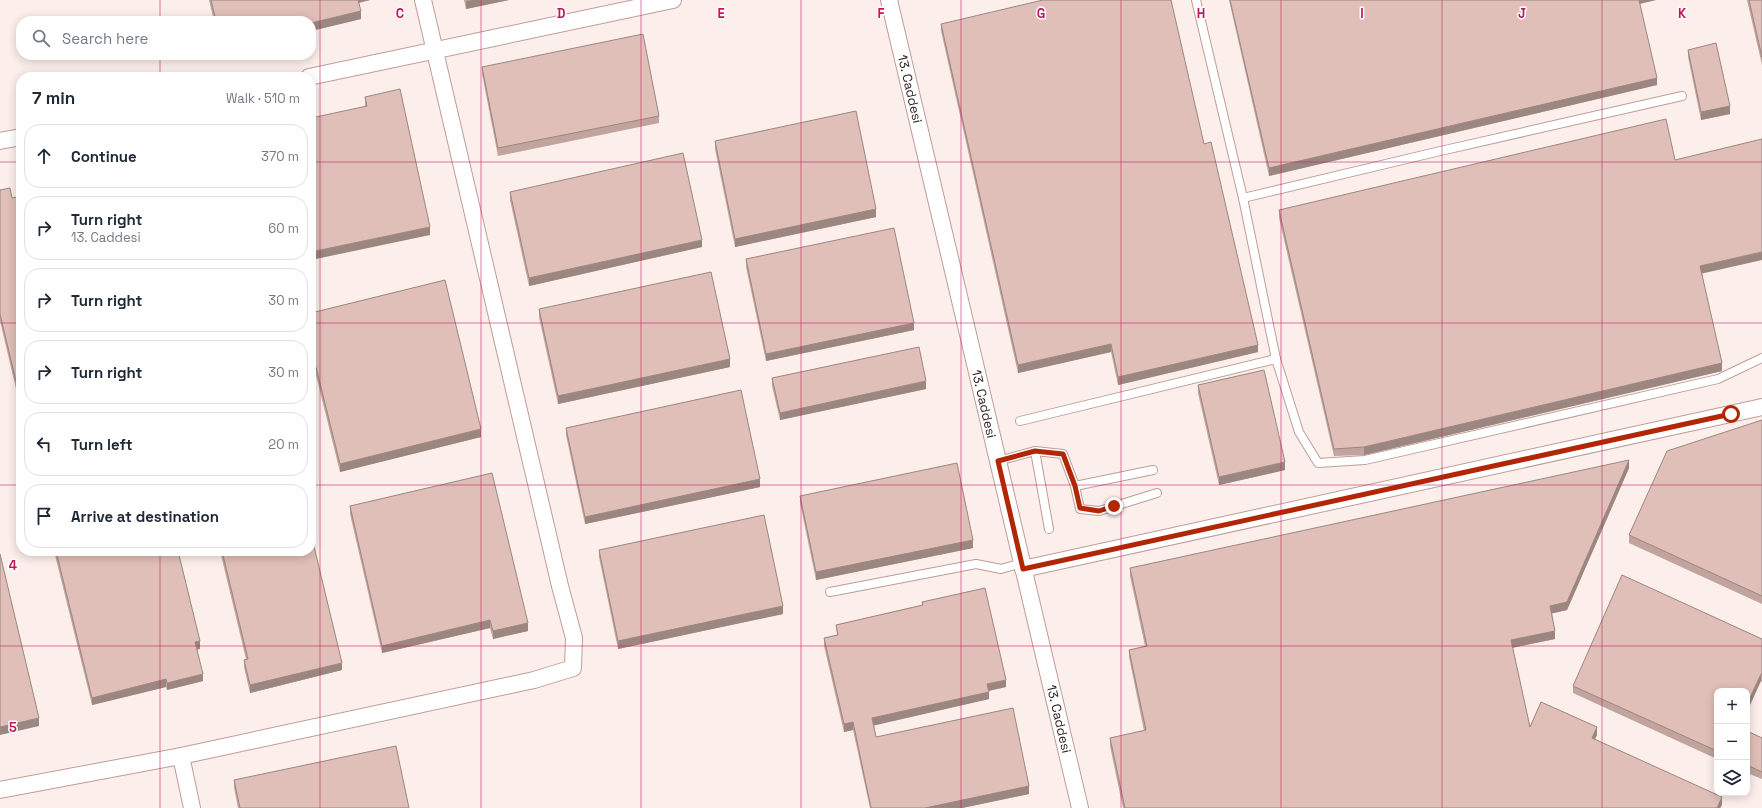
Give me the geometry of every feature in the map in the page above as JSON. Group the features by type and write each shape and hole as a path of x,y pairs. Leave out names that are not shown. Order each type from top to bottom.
{"street":[{"path":"0,790 181,756 534,680 572,668 574,638 560,586 423,0"},
{"path":"316,76 673,0"},
{"name":"13. Caddesi","path":"889,0 1080,808"},
{"path":"0,141 16,138"},
{"path":"1022,566 1762,407"},
{"path":"181,756 192,808"}],"lane":[{"path":"1196,0 1243,198 1276,359 1299,432 1318,464 1364,460 1672,390 1718,379 1762,358"},
{"path":"1243,198 1682,96"},
{"path":"1020,421 1276,359"},
{"path":"998,461 1035,451 1063,454 1075,486 1080,508 1099,511 1157,493"},
{"path":"1035,451 1049,529"},
{"path":"1075,486 1153,470"},
{"path":"830,592 976,564 1001,568 1022,566"}],"building":[{"path":"211,0 358,0 361,11 316,22 316,16 215,16"},
{"path":"1043,0 1171,0 1204,144 1211,142 1258,345 1118,377 1111,344 1018,365 941,24"},
{"path":"1230,0 1639,0 1657,78 1269,168"},
{"path":"1749,0 1762,0 1762,57"},
{"path":"643,34 659,116 498,148 482,67"},
{"path":"1716,43 1730,106 1701,112 1688,50"},
{"path":"400,89 430,227 316,251 316,117 367,106 365,97"},
{"path":"856,111 876,209 735,239 715,141"},
{"path":"1666,119 1675,160 1762,139 1762,252 1700,266 1722,363 1364,447 1334,449 1279,210"},
{"path":"683,153 702,240 529,278 510,192"},
{"path":"10,188 12,198 16,197 16,381 0,314 0,190"},
{"path":"894,228 914,323 766,354 746,259"},
{"path":"711,272 730,359 558,396 539,309"},
{"path":"445,280 481,429 340,464 316,367 316,312"},
{"path":"919,347 926,381 780,413 772,378"},
{"path":"1264,370 1285,462 1219,477 1198,385"},
{"path":"741,390 760,479 585,517 566,428"},
{"path":"1762,420 1762,596 1629,535 1667,451"},
{"path":"1629,460 1567,602 1550,606 1555,631 1511,640 1530,727 1541,702 1597,727 1592,738 1714,793 1714,796 1722,797 1717,808 1125,808 1110,738 1146,730 1129,650 1147,646 1130,568"},
{"path":"957,463 973,540 816,572 800,496"},
{"path":"492,473 528,623 493,631 490,620 382,646 350,506"},
{"path":"764,515 783,606 618,641 599,550"},
{"path":"0,554 39,718 0,727"},
{"path":"316,555 342,663 250,685 244,660 248,659 223,556"},
{"path":"57,556 179,556 200,641 195,642 203,674 167,683 166,679 92,698"},
{"path":"1622,575 1762,639 1762,674 1750,698 1750,688 1714,688 1714,750 1573,686"},
{"path":"985,588 1006,680 987,684 989,692 872,718 876,737 1013,708 1029,786 925,808 871,808 853,722 844,724 824,638 838,635 836,625 923,605 922,602"},
{"path":"1750,732 1762,738 1762,772 1750,766"},
{"path":"396,746 409,808 240,808 234,780"}],"route":[{"path":"1114,506 1099,511 1080,508 1075,486 1063,454 1035,451 998,461 1023,569 1731,414"}]}
